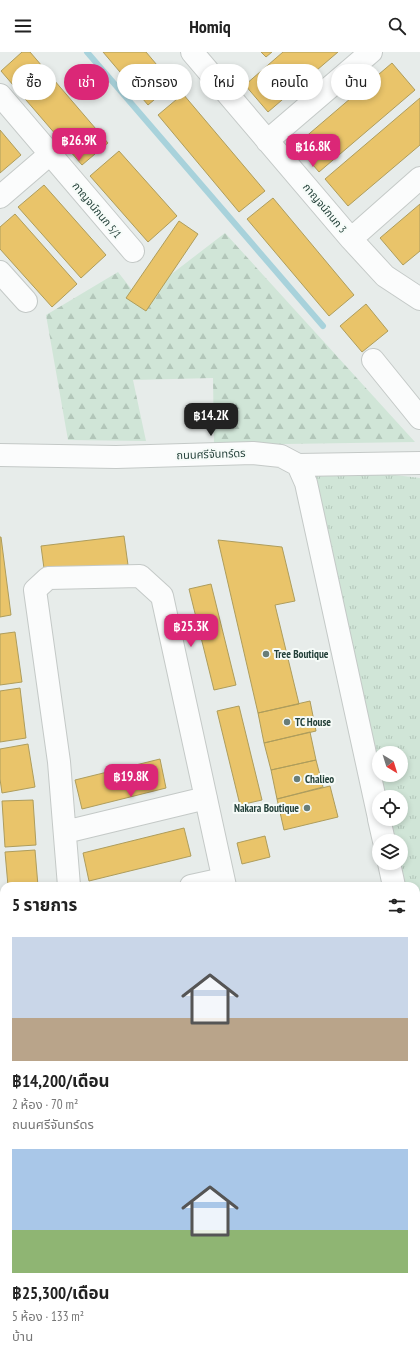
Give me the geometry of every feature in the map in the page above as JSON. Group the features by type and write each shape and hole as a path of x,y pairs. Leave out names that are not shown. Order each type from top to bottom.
{"street":[{"name":"กาญจน์กนก 3","path":"192,52 351,239 385,276 420,299"},
{"path":"267,141 371,52"},
{"name":"กาญจน์กนก 5/1","path":"0,95 133,251"},
{"path":"0,197 50,154"},
{"path":"351,239 420,178"},
{"path":"0,272 26,301"},
{"path":"373,360 420,418"},
{"name":"ถนนศรีจันทร์ดร","path":"0,455 116,457 253,453 281,456 298,465 420,463"},
{"path":"298,465 306,483 373,790"},
{"path":"70,882 59,762 35,590 48,578 140,576 162,596 224,882"},
{"path":"65,832 206,798"},
{"path":"391,870 393,882"}],"green space":[{"path":"225,233 415,442 214,445 213,378 133,380 146,441 68,440 46,315 118,272 139,299"},
{"path":"328,467 420,478 420,882 403,882 401,870 408,870 408,834 392,834 391,826 408,826 408,790 382,790 381,782 408,782 408,746 373,746 312,475"}],"building: ที่อยู่อาศัย":[{"path":"22,52 30,52 40,64 12,64 12,84 1,71"},
{"path":"103,52 146,52 156,64 117,64 117,68"},
{"path":"261,52 272,52 266,57"},
{"path":"283,52 338,52 323,65 269,64"},
{"path":"392,63 415,90 319,172 296,145 349,100 381,100 381,72"},
{"path":"257,75 257,99 249,90 249,82"},
{"path":"56,82 64,92 64,100 71,100 108,143 82,165 26,100 56,100"},
{"path":"420,98 420,145 348,206 325,179"},
{"path":"144,100 154,100 148,105"},
{"path":"176,100 188,100 265,191 239,212 158,115"},
{"path":"258,100 282,100 268,112"},
{"path":"0,130 21,155 0,173"},
{"path":"119,151 177,216 148,242 90,176"},
{"path":"44,185 106,255 81,278 18,207"},
{"path":"273,198 354,295 329,316 247,219"},
{"path":"420,204 420,251 403,265 380,238"},
{"path":"15,214 77,284 52,307 0,249 0,227"},
{"path":"179,221 198,234 146,311 126,298"},
{"path":"366,304 388,331 362,352 340,326"},
{"path":"124,536 128,565 45,576 41,546"},
{"path":"0,537 11,615 0,617"},
{"name":"Tree Boutique","path":"218,540 282,547 295,601 275,605 299,704 258,713"},
{"path":"211,584 236,685 214,690 189,589"},
{"path":"15,632 22,682 0,685 0,634"},
{"path":"20,688 26,738 0,742 0,691"},
{"name":"TC House","path":"310,701 316,731 264,743 258,713"},
{"path":"239,706 262,800 240,805 217,711"},
{"path":"310,732 316,760 271,770 264,743"},
{"path":"28,744 35,787 2,793 0,779 0,749"},
{"path":"160,759 166,788 82,809 75,780"},
{"name":"Chalieo","path":"316,760 323,787 277,799 271,770"},
{"name":"Nakara Boutique","path":"330,786 338,817 284,830 277,799"},
{"path":"33,800 36,845 5,847 2,801"},
{"path":"184,828 191,856 89,881 83,853"},
{"path":"265,836 270,857 242,864 237,843"},
{"path":"35,850 38,882 8,882 5,852"}],"waterway":[{"path":"87,52 323,326"}],"place":[{"name":"Tree Boutique","path":"266,654"},
{"name":"TC House","path":"287,722"},
{"name":"Chalieo","path":"297,779"},
{"name":"Nakara Boutique","path":"307,808"}]}
